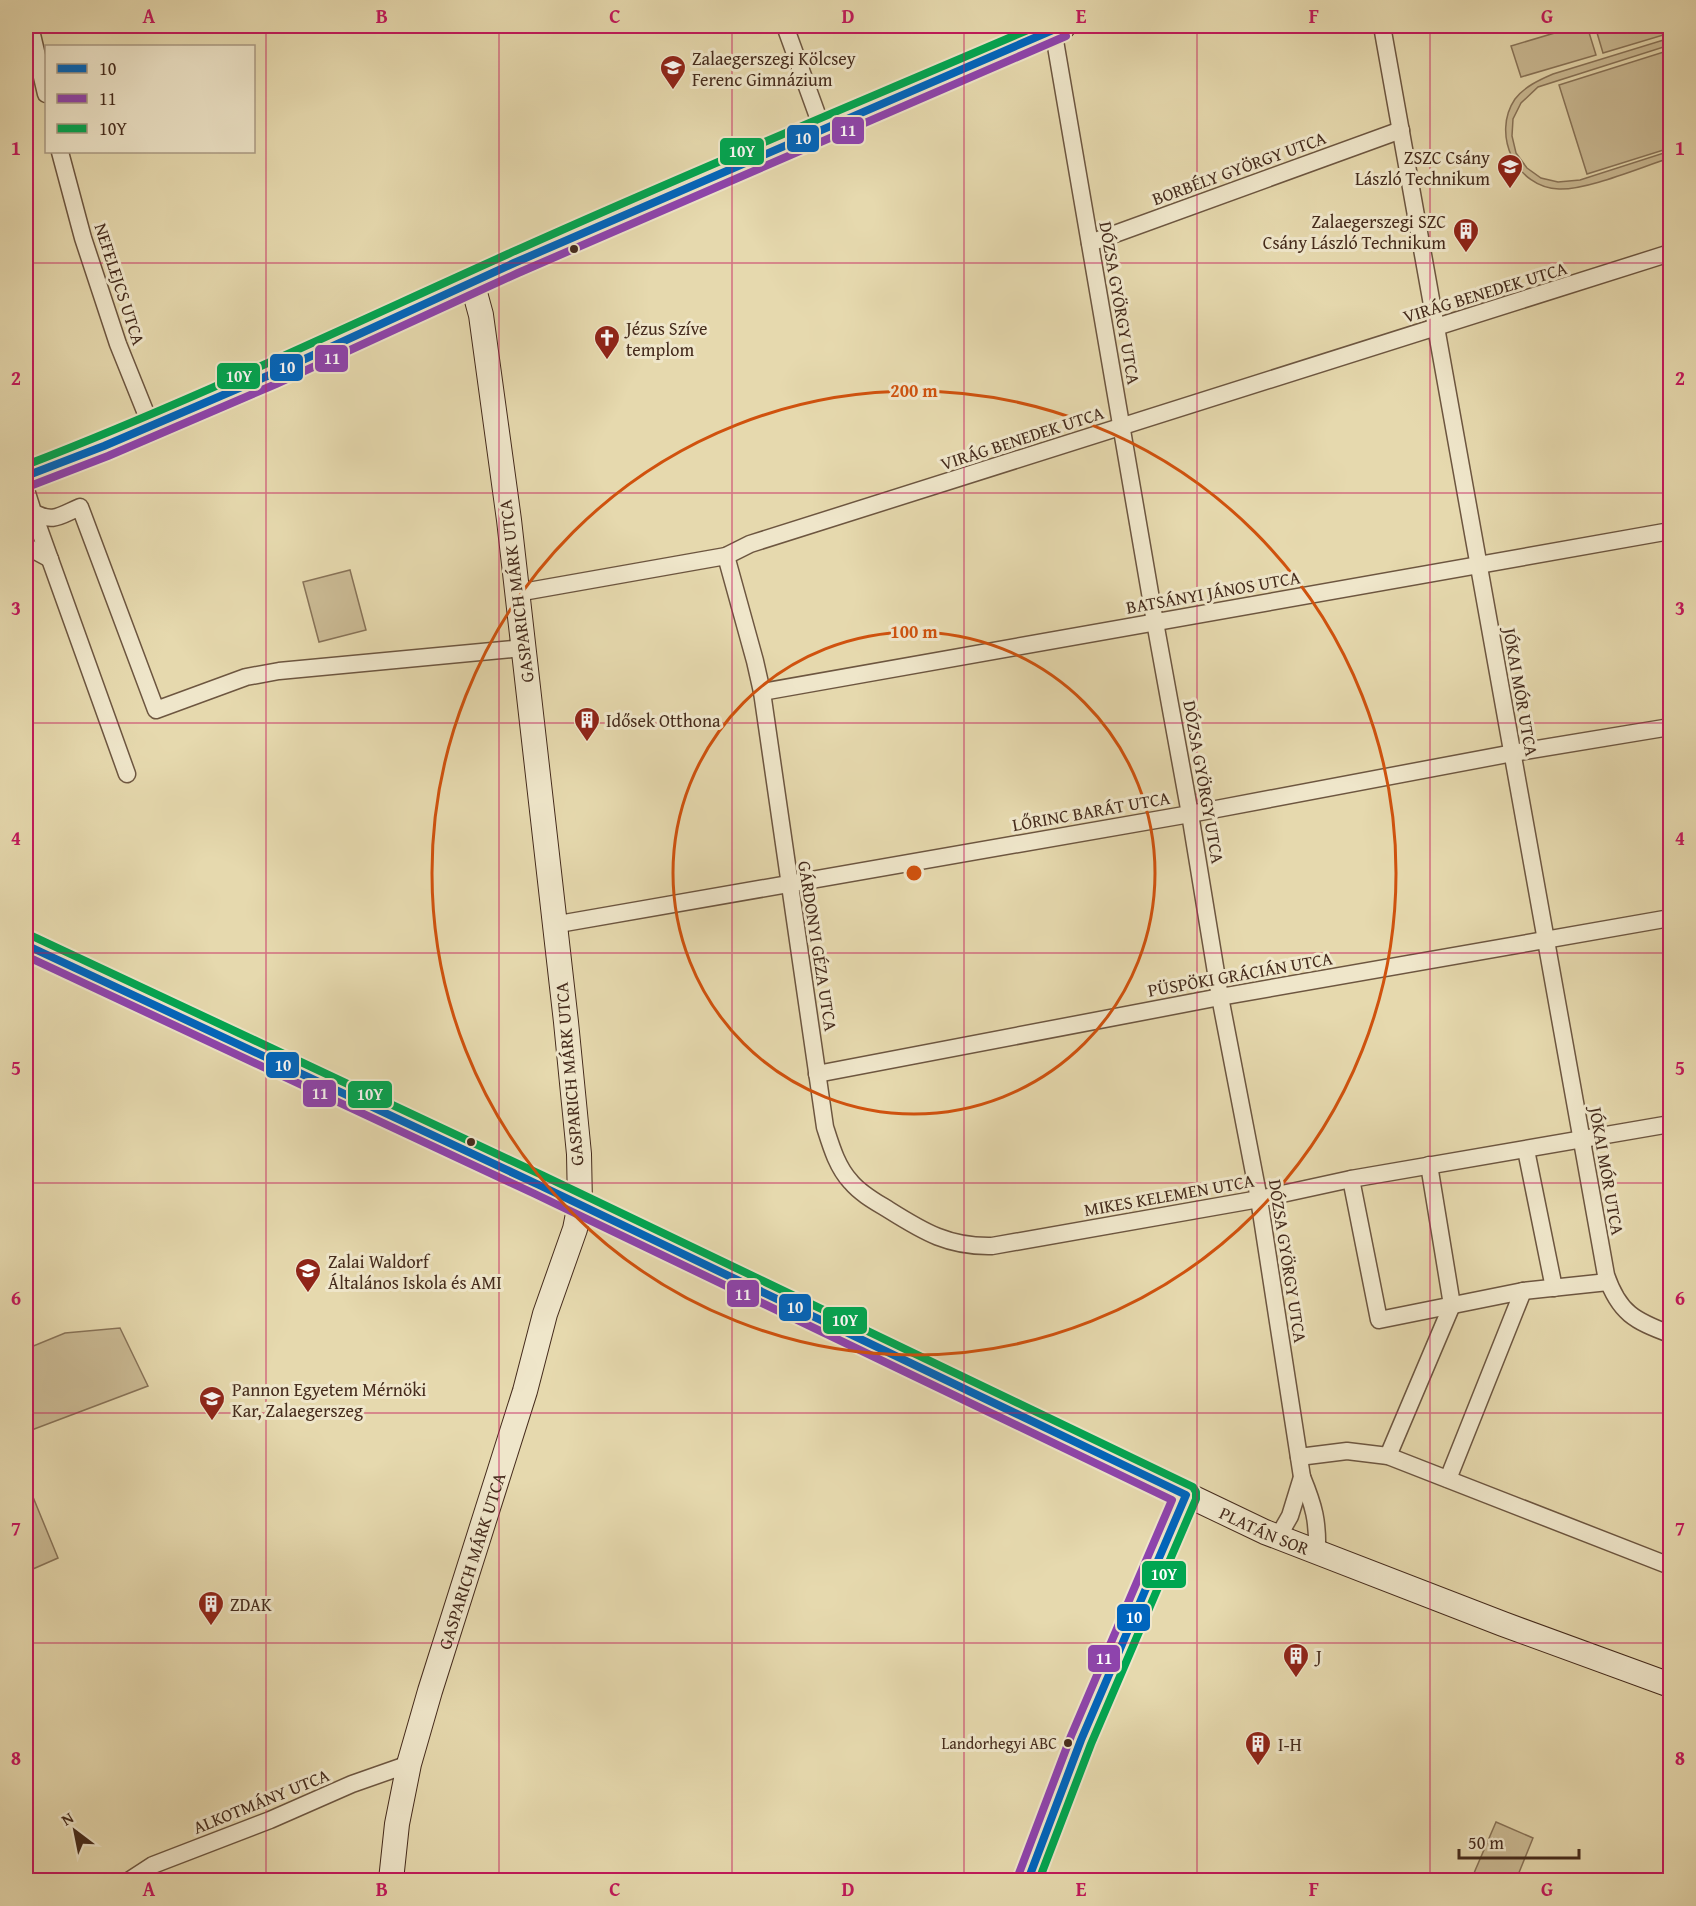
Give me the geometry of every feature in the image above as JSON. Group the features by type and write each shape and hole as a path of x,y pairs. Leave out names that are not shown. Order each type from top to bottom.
{"main road":[{"path":"26,476 272,374 472,282 1057,27"}],"street":[{"path":"30,26 45,90"},
{"path":"785,26 822,128"},
{"name":"JÓKAI MÓR UTCA","path":"1383,26 1608,1282 1629,1316 1671,1335"},
{"name":"DÓZSA GYÖRGY UTCA","path":"1057,27 1090,243 1155,622 1220,997 1259,1199 1302,1476 1290,1516 1278,1537"},
{"name":"BORBÉLY GYÖRGY UTCA","path":"1090,243 1401,130"},
{"name":"NEFELEJCS UTCA","path":"60,153 83,238 118,344 151,426"},
{"name":"VIRÁG BENEDEK UTCA","path":"517,593 726,555 750,544 1671,253"},
{"name":"GASPARICH MÁRK UTCA","path":"391,1881 397,1824 409,1764 525,1390 545,1314 575,1229 580,1204 579,1154 509,520 481,315 472,282"},
{"path":"26,490 29,514 50,559 127,774"},
{"path":"29,514 45,519 55,518 80,507 156,710 246,677 279,671 523,648"},
{"name":"BATSÁNYI JÁNOS UTCA","path":"762,692 1671,531"},
{"path":"26,546 50,559"},
{"name":"GÁRDONYI GÉZA UTCA","path":"726,555 762,692 788,885 825,1127 831,1148 850,1182 867,1196 931,1235 963,1245 992,1246"},
{"name":"LŐRINC BARÁT UTCA","path":"554,925 1190,814 1512,753 1671,727"},
{"name":"PÜSPÖKI GRÁCIÁN UTCA","path":"817,1074 1220,997 1671,918"},
{"name":"PLATÁN SOR","path":"26,945 580,1204 1278,1537 1503,1624 1671,1685"},
{"name":"MIKES KELEMEN UTCA","path":"992,1246 1259,1199 1351,1179 1671,1124"},
{"path":"1526,1150 1554,1288"},
{"path":"1388,1456 1452,1305 1429,1165"},
{"path":"1351,1179 1379,1320 1523,1291 1608,1282"},
{"path":"1448,1479 1523,1291"},
{"path":"1299,1457 1347,1451 1388,1456 1671,1566"},
{"path":"1302,1476 1314,1504 1318,1529 1317,1553"},
{"path":"1028,1881 1081,1740 1186,1495"},
{"name":"ALKOTMÁNY UTCA","path":"130,1881 153,1865 270,1820 352,1784 409,1764"}],"shaded area":[{"path":"1578,26 1587,26 1596,55 1521,77 1511,46"},
{"path":"1595,26 1670,26 1670,33 1603,53"},
{"path":"1670,38 1670,45 1538,87 1521,103 1513,119 1512,136 1516,153 1527,168 1541,178 1558,182 1580,180 1670,151 1670,158 1599,182 1559,189 1544,186 1531,179 1520,169 1507,143 1506,128 1508,113 1515,99 1523,91 1553,74"},
{"path":"1670,50 1670,148 1587,174 1559,85"},
{"path":"350,570 366,630 319,642 303,582"},
{"path":"120,1328 148,1386 29,1431 26,1423 26,1349 65,1333"},
{"path":"26,1480 58,1558 26,1572"},
{"path":"1496,1822 1533,1838 1516,1880 1471,1880"}],"transit line":[{"name":"10Y","path":"26,465 208,390 640,196 1037,26"},
{"name":"10","path":"26,476 104,446 272,374 514,263 1062,26"},
{"name":"11","path":"30,486 108,456 276,384 518,273 1066,36"},
{"name":"10Y","path":"30,935 544,1176 1193,1487 1196,1499 1091,1744 1039,1880"},
{"name":"10","path":"26,945 539,1185 1186,1495 1081,1740 1028,1880"},
{"name":"11","path":"26,956 535,1194 1172,1500 1071,1736 1018,1876"}],"place":[{"name":"Zalaegerszegi Kölcsey Ferenc Gimnázium","path":"673,91"},
{"name":"ZSZC Csány László Technikum","path":"1510,190"},
{"name":"Zalaegerszegi SZC Csány László Technikum","path":"1466,254"},
{"name":"Jézus Szíve templom","path":"607,361"},
{"name":"Idősek Otthona","path":"587,743"},
{"name":"Zalai Waldorf Általános Iskola és AMI","path":"308,1294"},
{"name":"Pannon Egyetem Mérnöki Kar, Zalaegerszeg","path":"212,1422"},
{"name":"ZDAK","path":"211,1627"},
{"name":"J","path":"1296,1679"},
{"name":"Landorhegyi ABC","path":"1068,1743"},
{"name":"I-H","path":"1258,1767"}]}
